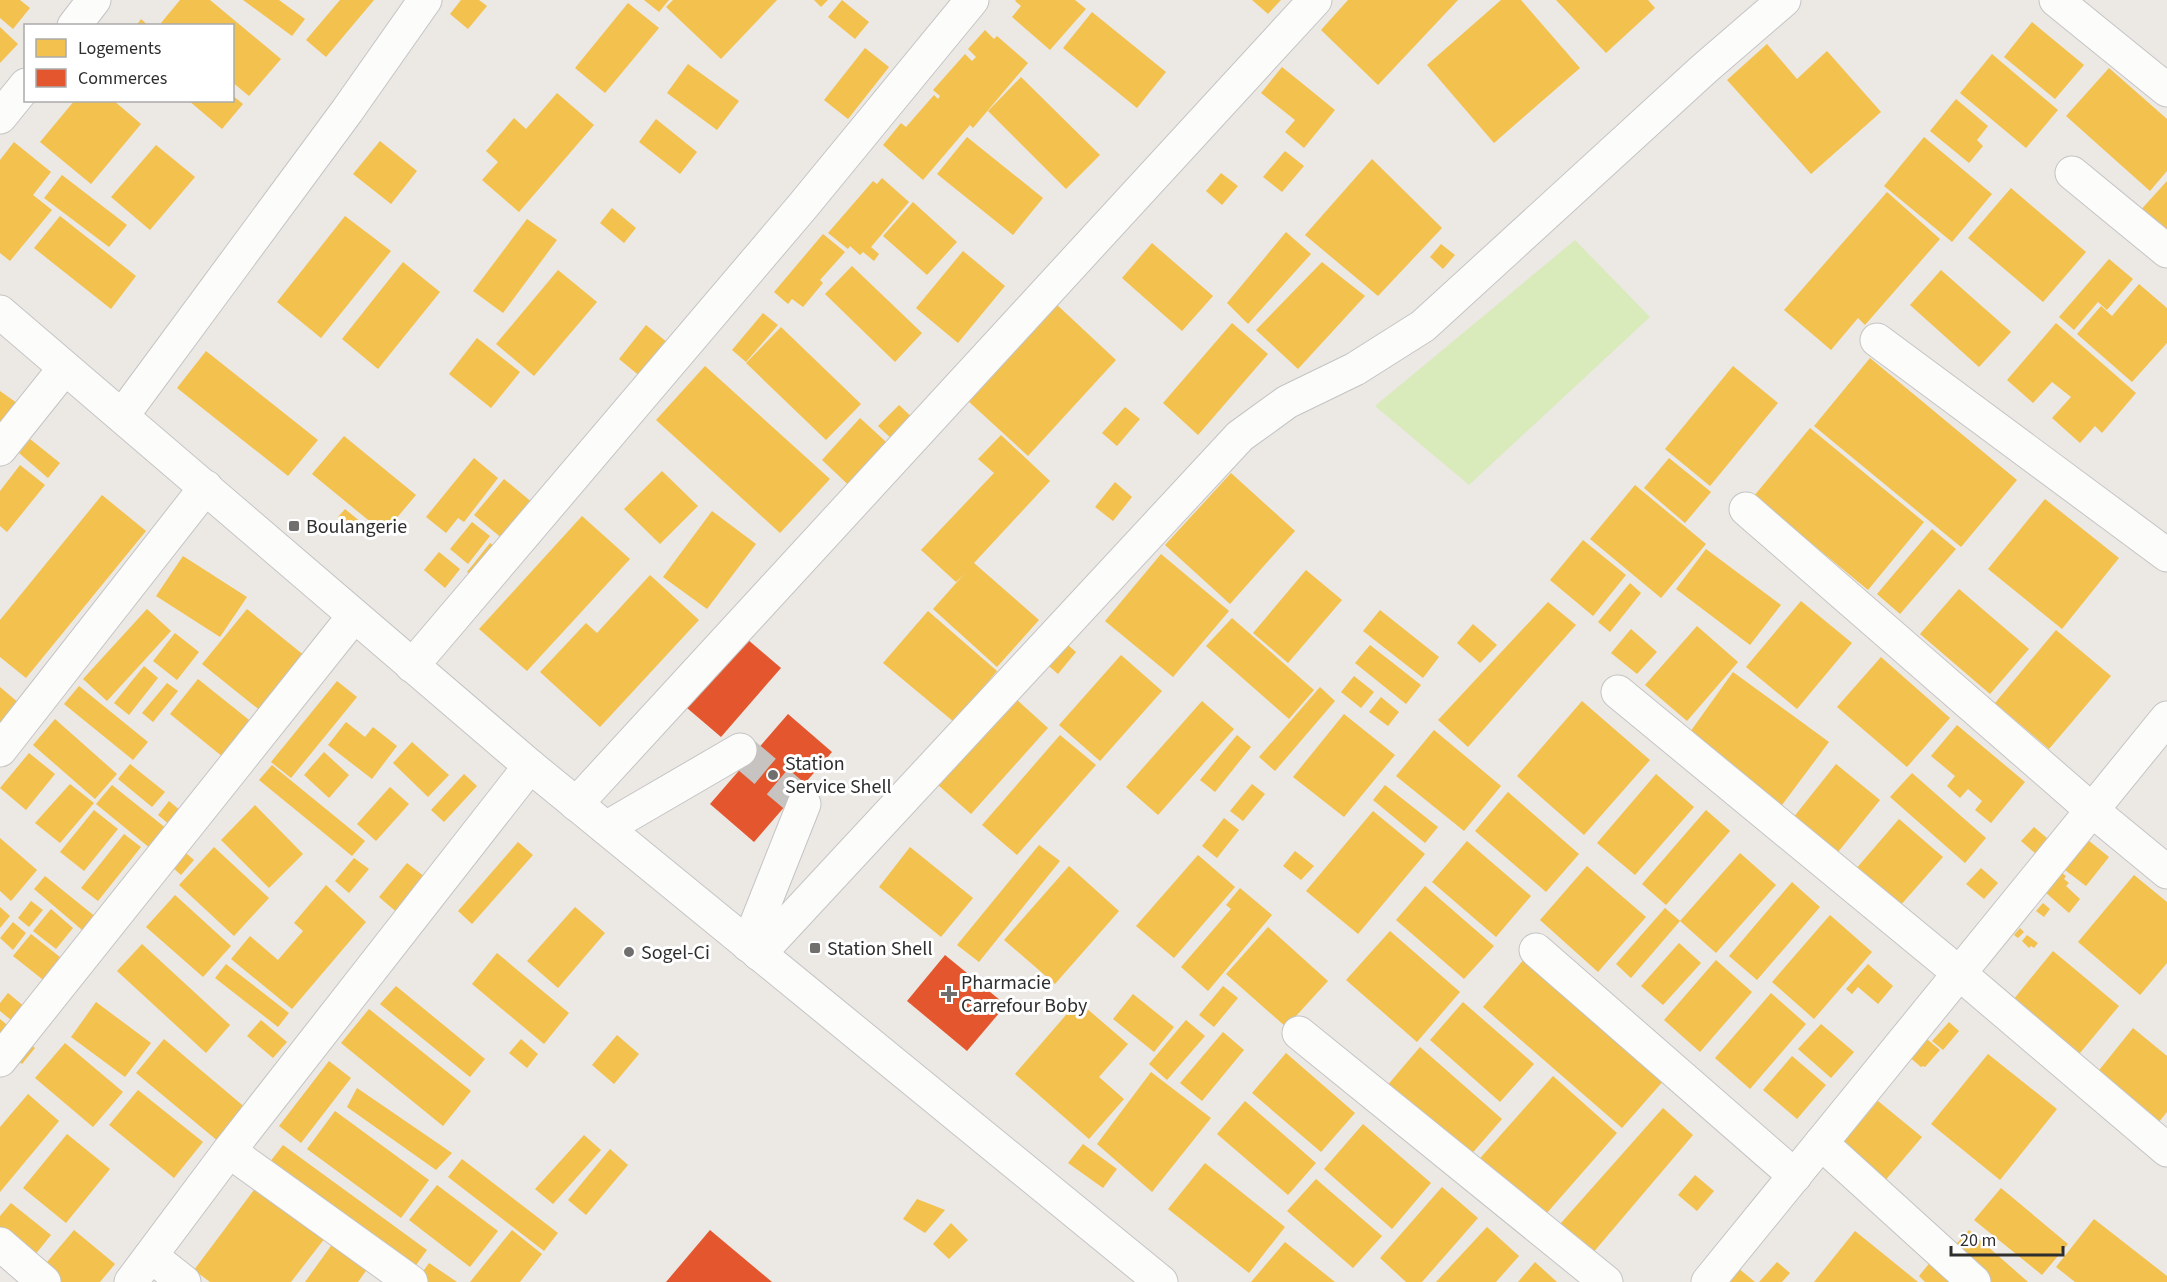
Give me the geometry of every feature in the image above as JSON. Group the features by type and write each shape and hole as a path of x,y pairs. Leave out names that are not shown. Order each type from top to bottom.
{"street":[{"path":"76,24 94,0"},
{"path":"122,416 327,138 425,0"},
{"path":"412,666 802,207 972,0"},
{"path":"576,804 1315,0"},
{"path":"754,950 1240,436 1287,402 1355,369 1423,326 1704,69 1784,0"},
{"path":"2056,0 2167,90"},
{"path":"0,117 24,87"},
{"path":"2072,173 2167,251"},
{"path":"0,312 530,766 1161,1282"},
{"path":"1877,340 2167,555"},
{"path":"0,449 64,369"},
{"path":"0,750 206,487"},
{"path":"1746,509 2093,811 2167,872"},
{"path":"0,1060 354,616"},
{"path":"1618,692 1959,973 2167,1150"},
{"path":"1708,1282 2167,718"},
{"path":"606,828 740,750"},
{"path":"131,1282 229,1151 530,766"},
{"path":"754,950 804,804"},
{"path":"1536,950 1795,1176"},
{"path":"1299,1033 1606,1282"},
{"path":"1821,1143 1974,1282"},
{"path":"229,1151 411,1282"},
{"path":"0,1244 44,1282"},
{"path":"151,1256 184,1282"}],"green space":[{"path":"1575,240 1650,317 1469,485 1375,406"}],"building: Logements":[{"path":"0,0 20,0 30,8 13,29 0,18"},
{"path":"180,0 210,0 281,59 249,96 234,84 234,24 161,23"},
{"path":"243,0 279,0 305,19 292,36"},
{"path":"340,0 374,0 326,57 306,40"},
{"path":"461,0 479,0 487,6 468,29 450,14"},
{"path":"644,0 669,0 659,12"},
{"path":"673,0 777,0 721,59 666,7"},
{"path":"814,0 828,0 821,7"},
{"path":"842,0 869,22 855,39 828,17"},
{"path":"1016,0 1075,0 1086,9 1050,50 1012,17 1021,6"},
{"path":"1252,0 1281,0 1268,14"},
{"path":"1348,0 1458,0 1378,85 1321,30"},
{"path":"1501,0 1521,0 1580,68 1494,143 1427,65"},
{"path":"1556,0 1648,0 1655,8 1606,53"},
{"path":"628,3 659,28 605,93 575,68"},
{"path":"1092,12 1166,72 1137,108 1063,48"},
{"path":"141,19 147,24 137,24"},
{"path":"2032,22 2084,65 2055,99 2004,57"},
{"path":"0,27 18,44 0,63"},
{"path":"985,30 994,39 997,36 1028,63 973,128 970,125 923,180 883,145 901,123 906,127 934,95 938,99 940,96 933,90 965,54 972,61 976,57 968,49"},
{"path":"1767,44 1797,79 1827,51 1881,112 1811,174 1727,80"},
{"path":"865,48 889,67 848,119 824,100"},
{"path":"1992,54 2058,110 2026,148 1960,93"},
{"path":"688,64 739,101 717,130 667,93"},
{"path":"1282,67 1335,110 1304,148 1285,132 1295,120 1261,93"},
{"path":"2109,68 2167,119 2167,171 2150,191 2066,116"},
{"path":"1021,77 1100,155 1066,189 988,111"},
{"path":"557,93 594,125 519,212 482,180 498,162 486,151 514,118 526,129"},
{"path":"234,97 243,104 222,129 190,102 234,102"},
{"path":"1956,99 1988,126 1977,140 1983,146 1969,163 1930,131"},
{"path":"73,102 115,102 141,124 91,184 40,142"},
{"path":"656,119 697,152 680,174 639,142"},
{"path":"967,137 1043,198 1013,235 937,174"},
{"path":"1924,137 1992,194 1952,242 1884,186"},
{"path":"380,141 417,171 391,204 353,174"},
{"path":"14,142 51,172 33,195 52,210 10,261 0,253 0,160"},
{"path":"156,145 195,177 150,230 111,197"},
{"path":"1285,151 1304,166 1282,192 1263,177"},
{"path":"1372,159 1442,228 1378,296 1305,235"},
{"path":"1221,173 1238,186 1222,205 1206,191"},
{"path":"62,175 127,225 109,247 44,198"},
{"path":"882,178 909,202 871,247 879,254 874,261 863,252 860,255 850,246 848,249 828,233 873,181 877,184"},
{"path":"2167,181 2167,239 2138,213"},
{"path":"2011,188 2086,252 2043,302 1968,238"},
{"path":"1887,192 1940,239 1865,325 1858,318 1831,350 1784,310"},
{"path":"913,202 957,242 927,275 883,236"},
{"path":"612,208 636,228 624,243 600,223"},
{"path":"60,216 136,276 111,309 34,248"},
{"path":"345,216 391,251 321,338 277,302"},
{"path":"527,219 557,240 503,313 473,291"},
{"path":"1286,232 1311,254 1248,324 1227,303"},
{"path":"823,234 845,252 820,280 823,283 803,307 792,299 788,304 774,292"},
{"path":"1152,243 1213,296 1182,331 1122,278"},
{"path":"1441,244 1455,255 1443,269 1430,257"},
{"path":"963,251 1005,286 958,343 916,308"},
{"path":"2109,259 2133,279 2107,310 2098,302 2074,330 2059,317"},
{"path":"403,262 440,292 378,369 342,339"},
{"path":"1322,262 1365,296 1298,369 1256,330"},
{"path":"852,266 922,333 895,362 825,294"},
{"path":"558,270 597,302 534,376 496,344"},
{"path":"1941,270 2011,332 1979,367 1910,305"},
{"path":"2139,284 2167,308 2167,343 2132,382 2077,334 2101,306 2112,316"},
{"path":"1055,303 1116,360 1028,456 967,400"},
{"path":"763,313 778,325 746,362 732,350"},
{"path":"1232,323 1268,354 1198,435 1163,403"},
{"path":"2056,323 2136,393 2102,433 2095,426 2080,443 2052,418 2071,397 2052,382 2033,403 2007,380"},
{"path":"646,325 668,343 641,377 619,359"},
{"path":"781,327 861,404 826,440 746,363"},
{"path":"477,338 520,372 491,408 449,374"},
{"path":"206,351 318,440 288,476 177,388"},
{"path":"1870,358 2017,480 1961,547 1814,426"},
{"path":"705,366 830,479 780,533 656,420"},
{"path":"1733,366 1778,403 1710,486 1665,449"},
{"path":"0,391 24,408 0,441"},
{"path":"899,405 918,423 897,444 878,426"},
{"path":"1125,407 1140,419 1117,446 1102,433"},
{"path":"860,418 896,451 857,493 822,460"},
{"path":"1810,428 1924,522 1868,590 1754,496"},
{"path":"1001,435 1050,481 974,563 1039,620 997,667 933,609 965,573 956,582 921,550 994,473 978,459"},
{"path":"344,436 416,495 384,533 312,474"},
{"path":"30,439 60,463 48,478 19,453"},
{"path":"474,458 498,478 464,522 458,518 446,533 426,517"},
{"path":"1669,458 1711,492 1685,523 1644,488"},
{"path":"20,465 45,485 7,532 0,526 0,491"},
{"path":"662,471 698,506 660,544 624,509"},
{"path":"1231,473 1295,531 1230,604 1165,545"},
{"path":"504,479 540,509 510,545 474,515"},
{"path":"1115,482 1132,497 1113,521 1095,507"},
{"path":"1635,485 1706,544 1661,598 1590,539"},
{"path":"102,495 146,531 26,678 0,657 0,620"},
{"path":"2045,499 2119,558 2062,629 1988,569"},
{"path":"345,509 362,523 355,531 338,517"},
{"path":"712,511 756,544 707,609 663,577"},
{"path":"582,516 630,559 527,671 479,629"},
{"path":"472,522 490,536 468,564 450,549"},
{"path":"1932,529 1956,549 1900,614 1877,594"},
{"path":"1583,540 1626,575 1593,616 1550,580"},
{"path":"490,543 501,551 477,580 467,572"},
{"path":"1706,549 1781,605 1750,645 1676,589"},
{"path":"439,552 460,569 445,588 424,570"},
{"path":"1161,554 1229,611 1173,677 1105,621"},
{"path":"183,556 247,597 220,637 156,596"},
{"path":"1306,570 1342,600 1288,663 1253,633"},
{"path":"650,575 699,620 600,727 540,672 586,623 597,633"},
{"path":"1630,583 1641,593 1610,632 1598,622"},
{"path":"1959,589 2029,649 1990,694 1920,634"},
{"path":"1801,601 1852,643 1797,709 1746,667"},
{"path":"1548,602 1576,625 1468,747 1438,720"},
{"path":"147,609 171,631 107,701 83,679"},
{"path":"247,609 311,661 267,716 202,664"},
{"path":"1380,610 1439,657 1423,678 1363,631"},
{"path":"928,611 997,671 954,722 883,663"},
{"path":"1232,618 1314,690 1289,719 1206,646"},
{"path":"1473,624 1497,645 1480,663 1457,643"},
{"path":"1697,626 1738,662 1687,721 1645,685"},
{"path":"1631,629 1657,652 1637,674 1611,653"},
{"path":"2056,630 2111,676 2049,749 1995,703"},
{"path":"175,633 199,652 177,680 153,661"},
{"path":"1062,640 1076,652 1058,674 1043,661"},
{"path":"1370,645 1421,685 1406,704 1355,663"},
{"path":"1121,655 1162,691 1100,761 1059,725"},
{"path":"1881,657 1950,718 1907,767 1837,707"},
{"path":"144,666 158,678 129,715 114,703"},
{"path":"1733,672 1829,742 1779,809 1685,739"},
{"path":"1354,676 1374,692 1361,708 1341,692"},
{"path":"198,679 258,727 229,762 170,714"},
{"path":"337,681 357,697 291,778 271,762"},
{"path":"167,683 178,691 153,722 142,713"},
{"path":"79,686 148,742 133,760 64,704"},
{"path":"0,687 20,704 0,735"},
{"path":"1320,687 1335,701 1275,771 1259,757"},
{"path":"1381,697 1399,712 1388,726 1369,712"},
{"path":"1015,698 1048,728 971,814 938,785"},
{"path":"1202,701 1234,729 1158,815 1126,787"},
{"path":"1582,701 1650,760 1584,835 1517,776"},
{"path":"1344,714 1395,755 1344,817 1293,777"},
{"path":"55,719 117,774 95,799 33,745"},
{"path":"346,722 365,737 373,727 397,746 372,779 328,745"},
{"path":"1957,725 2025,782 1991,823 1975,810 1982,801 1968,789 1960,798 1947,786 1955,776 1931,756"},
{"path":"1434,730 1501,786 1464,831 1396,776"},
{"path":"1060,735 1096,765 1017,855 982,825"},
{"path":"1237,735 1251,747 1215,792 1200,780"},
{"path":"412,742 449,775 428,797 393,763"},
{"path":"324,752 349,775 329,798 304,775"},
{"path":"29,753 55,774 26,810 0,788"},
{"path":"130,764 165,792 152,807 118,779"},
{"path":"1836,764 1880,800 1834,857 1789,823"},
{"path":"272,765 365,841 352,856 259,780"},
{"path":"1912,773 1986,838 1965,863 1890,797"},
{"path":"464,774 477,786 444,822 431,810"},
{"path":"1656,774 1694,807 1635,875 1597,843"},
{"path":"70,784 94,803 60,843 35,823"},
{"path":"1252,784 1265,794 1243,821 1230,811"},
{"path":"112,785 172,833 156,853 96,804"},
{"path":"1385,785 1438,827 1425,843 1373,800"},
{"path":"390,787 409,804 376,841 357,824"},
{"path":"1508,792 1579,854 1546,892 1475,831"},
{"path":"169,801 188,817 177,831 158,815"},
{"path":"255,805 303,854 269,888 221,840"},
{"path":"94,810 118,829 84,871 60,852"},
{"path":"1706,810 1730,831 1666,905 1642,884"},
{"path":"1373,811 1425,854 1358,934 1306,891"},
{"path":"1224,818 1239,830 1217,858 1202,846"},
{"path":"1899,819 1943,857 1892,915 1849,877"},
{"path":"2034,827 2048,839 2035,853 2021,841"},
{"path":"124,834 141,847 98,901 81,888"},
{"path":"0,838 37,870 11,901 0,891"},
{"path":"2088,840 2109,857 2086,886 2065,870"},
{"path":"1467,841 1531,896 1496,937 1432,882"},
{"path":"518,842 533,855 472,924 458,911"},
{"path":"1039,845 1060,861 979,962 957,945"},
{"path":"214,847 269,898 234,936 179,885"},
{"path":"910,847 973,898 941,937 879,887"},
{"path":"1295,851 1314,866 1301,880 1283,866"},
{"path":"186,853 194,860 181,875 173,868"},
{"path":"1740,853 1776,885 1716,953 1680,921"},
{"path":"1198,855 1235,887 1174,958 1136,926"},
{"path":"354,858 369,869 349,893 335,881"},
{"path":"407,863 429,880 400,915 379,897"},
{"path":"1069,866 1119,911 1055,984 1004,940"},
{"path":"1587,866 1646,917 1598,972 1540,920"},
{"path":"1981,868 1998,883 1984,899 1966,884"},
{"path":"2062,873 2066,876 2064,879 2069,883 2066,886 2080,899 2069,913 2045,892"},
{"path":"2134,875 2167,902 2167,963 2140,995 2078,942"},
{"path":"45,876 107,926 95,941 34,889"},
{"path":"1792,882 1820,907 1757,980 1729,956"},
{"path":"326,885 366,922 292,1009 231,959 250,936 278,960 303,931 294,923"},
{"path":"1425,886 1494,946 1464,979 1396,920"},
{"path":"1240,888 1272,915 1208,991 1181,967 1231,909 1226,905"},
{"path":"175,895 231,946 203,977 146,927"},
{"path":"31,901 43,910 29,927 18,918"},
{"path":"2043,903 2050,909 2044,917 2036,911"},
{"path":"0,907 10,916 0,928"},
{"path":"575,907 605,933 558,988 527,961"},
{"path":"1665,908 1680,921 1631,978 1616,964"},
{"path":"51,909 73,928 56,949 33,931"},
{"path":"1830,915 1872,952 1814,1019 1772,982"},
{"path":"13,922 26,933 13,950 0,938"},
{"path":"1268,927 1328,981 1286,1027 1226,974"},
{"path":"2020,928 2024,932 2018,938 2014,935"},
{"path":"1390,931 1460,992 1417,1042 1346,980"},
{"path":"31,934 65,961 47,983 13,956"},
{"path":"2027,935 2038,943 2034,948 2031,946 2029,948 2022,941"},
{"path":"1679,943 1701,963 1663,1005 1641,986"},
{"path":"142,944 230,1025 206,1053 117,971"},
{"path":"2053,951 2119,1006 2075,1059 2009,1005"},
{"path":"497,953 569,1013 544,1044 472,984"},
{"path":"1525,958 1665,1079 1622,1128 1483,1007"},
{"path":"1716,960 1752,992 1700,1052 1664,1020"},
{"path":"226,964 289,1013 278,1027 215,978"},
{"path":"1868,964 1893,986 1878,1004 1858,987 1852,994 1846,989"},
{"path":"396,986 485,1059 470,1077 380,1004"},
{"path":"1223,986 1238,998 1214,1027 1199,1015"},
{"path":"8,993 43,1022 32,1037 0,1011 0,1003"},
{"path":"1771,993 1806,1024 1750,1089 1715,1058"},
{"path":"1133,994 1174,1027 1154,1052 1113,1019"},
{"path":"1078,1001 1128,1044 1099,1077 1124,1099 1089,1139 1015,1074"},
{"path":"96,1002 151,1043 125,1077 71,1037"},
{"path":"1463,1002 1534,1064 1500,1102 1430,1040"},
{"path":"369,1009 471,1091 443,1126 341,1043"},
{"path":"0,1019 35,1048 22,1064 0,1046"},
{"path":"261,1020 287,1042 273,1058 247,1036"},
{"path":"1186,1020 1205,1036 1167,1080 1149,1064"},
{"path":"1949,1022 1959,1031 1943,1050 1932,1041"},
{"path":"1821,1024 1854,1052 1831,1078 1798,1049"},
{"path":"2133,1028 2167,1056 2167,1112 2158,1123 2096,1074"},
{"path":"1223,1032 1244,1050 1202,1101 1180,1083"},
{"path":"617,1035 639,1054 614,1084 592,1065"},
{"path":"1922,1035 1940,1050 1925,1067 1921,1067 1908,1056"},
{"path":"164,1039 247,1109 219,1142 136,1073"},
{"path":"521,1039 538,1054 527,1068 509,1053"},
{"path":"65,1043 123,1092 93,1127 35,1078"},
{"path":"1420,1047 1502,1119 1468,1158 1386,1087"},
{"path":"1286,1053 1355,1113 1321,1152 1252,1093"},
{"path":"1988,1054 2057,1109 2000,1180 1931,1124"},
{"path":"1792,1056 1826,1085 1797,1119 1763,1090"},
{"path":"329,1061 351,1078 301,1143 279,1126"},
{"path":"1151,1072 1211,1118 1152,1192 1097,1144"},
{"path":"1553,1076 1617,1133 1539,1222 1474,1165"},
{"path":"357,1088 452,1153 436,1170 347,1107"},
{"path":"138,1090 203,1142 174,1178 109,1125"},
{"path":"28,1094 59,1121 0,1192 0,1127"},
{"path":"1245,1101 1316,1163 1288,1195 1217,1134"},
{"path":"1878,1101 1922,1137 1883,1183 1840,1146"},
{"path":"1663,1108 1693,1135 1586,1261 1553,1232"},
{"path":"335,1111 429,1180 401,1218 307,1149"},
{"path":"1363,1124 1431,1183 1392,1229 1324,1169"},
{"path":"67,1134 110,1169 66,1223 23,1188"},
{"path":"584,1135 601,1150 553,1204 535,1189"},
{"path":"1083,1144 1117,1169 1103,1188 1068,1163"},
{"path":"283,1145 427,1250 411,1272 266,1167"},
{"path":"610,1149 628,1165 586,1215 568,1200"},
{"path":"462,1159 558,1233 544,1251 448,1177"},
{"path":"1205,1163 1285,1227 1249,1273 1168,1209"},
{"path":"1695,1175 1714,1191 1697,1211 1678,1195"},
{"path":"1316,1179 1382,1236 1353,1268 1287,1211"},
{"path":"437,1185 498,1231 470,1267 409,1220"},
{"path":"257,1186 325,1238 291,1282 210,1282 194,1270"},
{"path":"1442,1187 1478,1218 1422,1282 1406,1282 1380,1258"},
{"path":"2001,1188 2068,1244 2042,1275 1974,1220"},
{"path":"917,1199 945,1210 925,1233 903,1219"},
{"path":"11,1203 51,1235 30,1261 0,1236 0,1216"},
{"path":"2094,1219 2167,1276 2167,1282 2075,1282 2056,1267"},
{"path":"951,1223 968,1240 949,1259 933,1244"},
{"path":"1487,1227 1519,1256 1496,1282 1436,1282"},
{"path":"74,1230 115,1264 100,1282 59,1282 42,1268"},
{"path":"512,1230 542,1254 520,1282 470,1282"},
{"path":"1969,1230 2028,1282 1967,1282 1942,1260"},
{"path":"1855,1231 1918,1282 1814,1282"},
{"path":"1285,1242 1335,1282 1251,1282"},
{"path":"333,1243 368,1268 358,1282 305,1282"},
{"path":"1932,1260 1957,1282 1925,1282 1919,1276"},
{"path":"1535,1262 1557,1282 1518,1282"},
{"path":"1777,1262 1790,1273 1782,1282 1759,1282"},
{"path":"429,1263 457,1282 426,1282 419,1277"},
{"path":"1732,1263 1755,1282 1716,1282"}],"building: Commerces":[{"path":"747,639 781,668 721,737 687,708"},
{"path":"788,714 832,752 754,842 710,804"},
{"path":"945,955 1006,1005 967,1051 907,1001"},
{"path":"710,1230 772,1282 666,1282"}],"tunnel":[{"path":"740,750 804,804"}],"place":[{"name":"Boulangerie","path":"294,526"},
{"name":"Station Service Shell","path":"773,775"},
{"name":"Station Shell","path":"815,948"},
{"name":"Sogel-Ci","path":"629,952"},
{"name":"Pharmacie Carrefour Boby","path":"949,994"}]}
